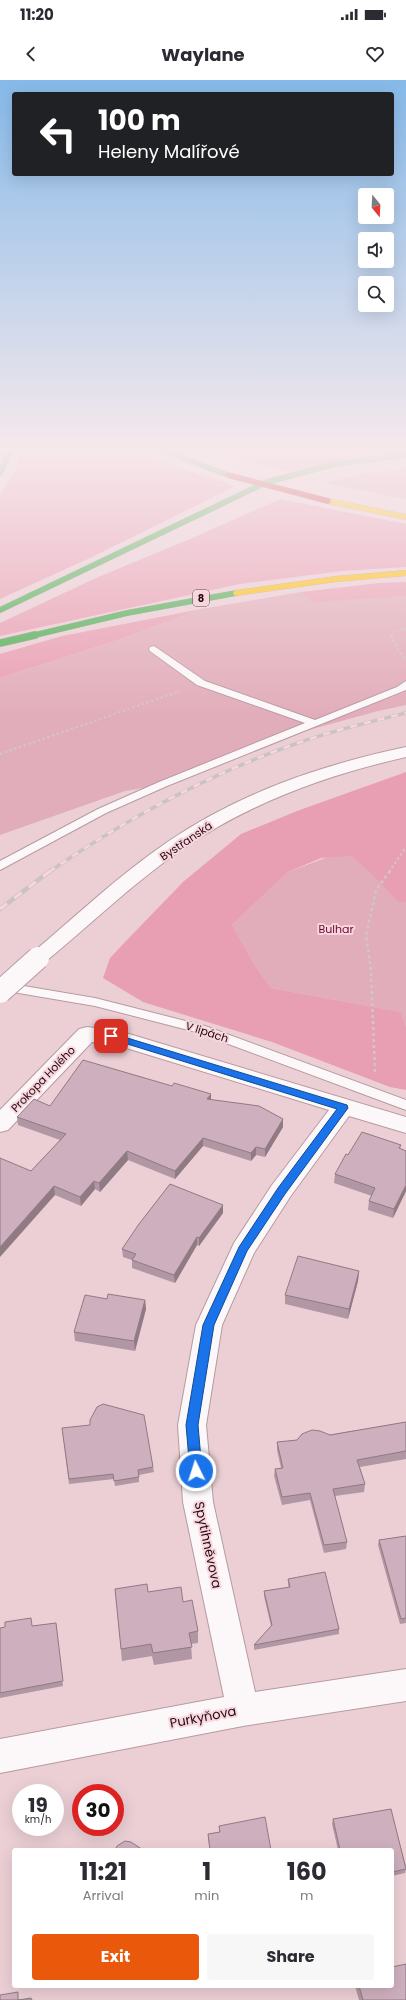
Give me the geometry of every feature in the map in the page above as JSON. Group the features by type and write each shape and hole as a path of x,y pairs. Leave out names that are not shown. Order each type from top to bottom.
{"highway":[{"path":"0,610 156,537"},
{"name":"8","path":"0,643 91,620 234,592 332,578 406,572"}],"street":[{"name":"Bystřanská","path":"0,992 38,958 168,852 194,833 229,812 261,797 320,774 350,765 406,752"},
{"name":"Prokopa Holého","path":"0,1124 87,1034 111,1036 343,1108"},
{"path":"343,1108 406,1125"},
{"name":"Spytihněvova","path":"243,1710 198,1502 192,1425 202,1364 209,1325 243,1250 281,1191 343,1108"},
{"name":"Purkyňova","path":"0,1756 243,1710 406,1685"}],"lane":[{"path":"154,649 201,683 314,723"},
{"path":"0,866 102,811 170,781 402,689 406,684"},
{"name":"V lipách","path":"0,986 95,1002 200,1029 406,1105"}],"path":[{"path":"406,629 393,631 391,634 398,650 406,660"},
{"path":"0,754 201,683"},
{"path":"375,1094 371,970 366,936 376,890 406,848"}],"green space":[{"path":"301,592 313,601 406,596 406,705 305,731 218,762 172,783 125,791 0,835 0,678 121,639 201,609"},
{"name":"Bulhar","path":"381,837 406,837 406,1027 399,1012 271,988 256,967 232,925 288,872"}],"shaded area":[{"path":"0,537 133,537 92,557 0,599"},
{"path":"196,537 406,537 406,567 342,571 240,584 0,636 0,623 96,578"},
{"path":"406,582 406,596 312,602 301,592 379,583"},
{"path":"201,609 121,639 0,678 0,654 62,636"},
{"path":"406,772 406,902 398,902 377,879 352,856 321,858 288,872 232,925 256,967 271,988 400,1012 406,1027 406,1090 390,1087 272,1042 143,1002 103,978 110,958 126,941 183,882 241,834 297,811"}],"building":[{"path":"83,1060 172,1086 174,1083 211,1094 207,1099 259,1106 283,1119 265,1149 256,1147 251,1153 203,1138 175,1171 127,1151 99,1183 94,1181 80,1197 54,1186 0,1247 0,1158 31,1171 66,1134 17,1117 34,1099 50,1106"},
{"path":"362,1132 401,1145 399,1148 406,1151 406,1185 394,1209 369,1201 375,1188 335,1174 346,1154 348,1155"},
{"path":"170,1184 223,1205 199,1238 197,1237 174,1275 132,1260 136,1254 122,1249"},
{"path":"298,1256 359,1271 349,1309 285,1295"},
{"path":"108,1294 145,1300 134,1341 74,1332 85,1295 107,1299"},
{"path":"103,1404 144,1415 153,1467 138,1470 139,1477 114,1481 113,1474 69,1479 62,1428 90,1425 90,1420 97,1407"},
{"path":"406,1422 406,1451 357,1460 365,1484 333,1489 347,1542 324,1545 310,1493 282,1497 275,1469 283,1468 277,1442 297,1440 302,1434 312,1430 330,1435"},
{"path":"406,1536 406,1618 401,1619 379,1540"},
{"path":"325,1572 339,1629 254,1645 272,1625 264,1591 290,1587 288,1579"},
{"path":"147,1584 148,1592 181,1587 183,1602 192,1600 198,1631 189,1633 192,1647 153,1653 151,1644 121,1649 115,1589"},
{"path":"31,1618 32,1626 56,1623 63,1681 0,1693 0,1628 5,1627 5,1622"},
{"path":"391,1809 406,1869 394,1872 394,1848 340,1848 333,1819"},
{"path":"265,1817 271,1848 210,1848 208,1834 220,1832 219,1826"},
{"path":"125,1841 131,1842 140,1848 116,1848"},
{"path":"406,1964 406,2000 363,2000 360,1988 394,1988 394,1967"},
{"path":"18,1992 18,2000 0,2000 0,1995"},
{"path":"31,1998 32,2000 18,2000"}],"railway":[{"path":"49,872 137,816 230,770 262,756 309,739 406,713"},
{"path":"0,909 50,871"}],"traffic: fast":[{"path":"0,610 153,537"},
{"path":"0,643 127,613 236,593"}],"traffic: slow":[{"path":"236,593 336,579 406,573"}],"route":[{"path":"111,1036 343,1108 281,1191 243,1250 209,1325 192,1425 196,1471"}]}
